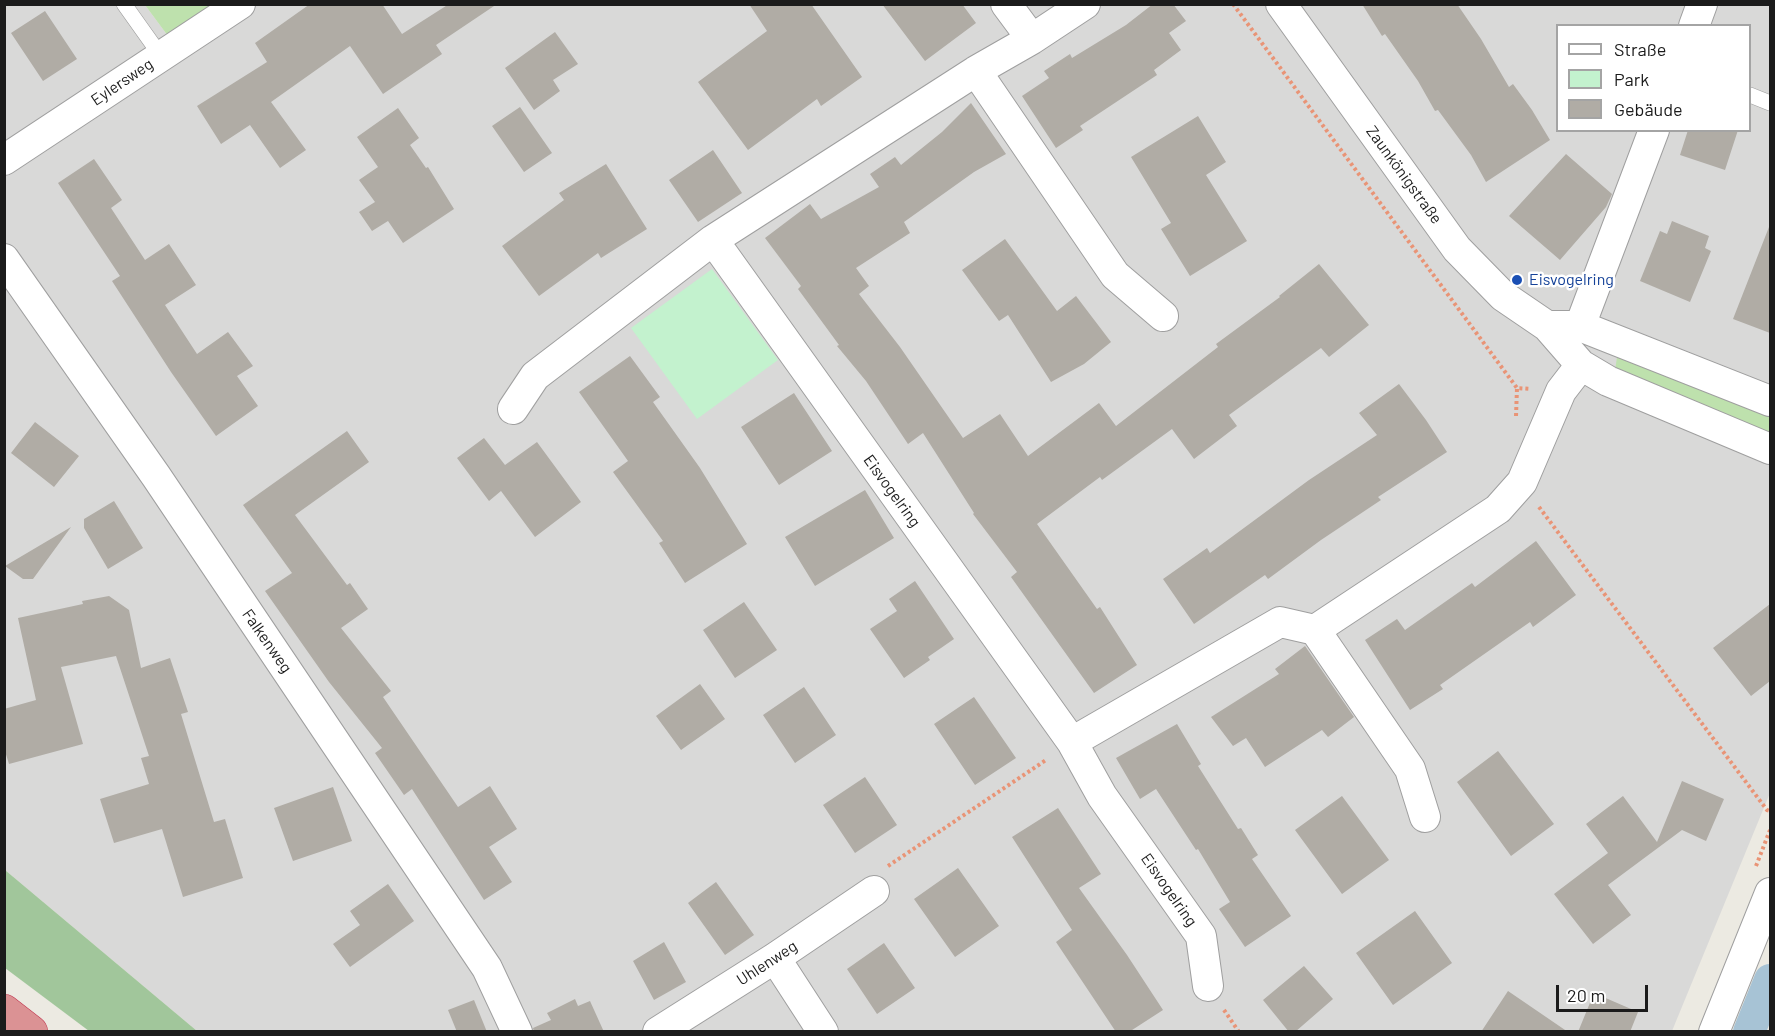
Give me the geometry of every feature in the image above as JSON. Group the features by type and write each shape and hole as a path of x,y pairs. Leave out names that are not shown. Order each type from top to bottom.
{"highway":[{"path":"4,1011 31,1032"}],"street":[{"name":"Eylersweg","path":"4,160 240,4"},
{"path":"1006,4 1032,39"},
{"path":"513,409 535,376 713,240 976,71 1032,39 1085,4"},
{"name":"Zaunkönigstraße","path":"1281,4 1457,249 1503,296 1547,326 1581,365 1608,381 1770,449"},
{"path":"1695,24 1702,4"},
{"path":"976,71 1115,275 1163,316"},
{"path":"1580,326 1653,132"},
{"name":"Eisvogelring","path":"713,240 1071,742 1102,796 1201,936 1208,986"},
{"name":"Falkenweg","path":"4,259 156,476 487,968 517,1032"},
{"path":"1547,326 1580,326 1770,401"},
{"path":"1316,630 1498,509 1522,482 1561,391 1581,365"},
{"path":"1071,742 1280,622 1316,630 1410,769 1425,817"},
{"name":"Uhlenweg","path":"658,1032 775,958 874,891"},
{"path":"1714,1032 1770,893"},
{"path":"775,958 823,1032"}],"lane":[{"path":"124,4 161,56"},
{"path":"1751,96 1770,103"}],"path":[{"path":"1233,4 1517,388 1561,391"},
{"path":"1522,482 1770,811"},
{"path":"874,891 885,868 1071,742"}],"shaded area":[{"path":"216,4 1770,5 1770,793 1672,1031 197,1031 5,870 5,5 145,5 168,36"}],"green space":[{"path":"145,5 216,5 168,36"},
{"path":"712,269 778,360 697,419 631,328"},
{"path":"1617,357 1640,360 1770,411 1770,436 1615,371"},
{"path":"5,870 197,1031 89,1031 5,968"}],"building":[{"path":"310,4 382,4 402,34 449,4 497,4 436,45 442,54 383,94 350,46 271,102 306,150 280,168 250,125 221,144 197,106 267,62 255,43"},
{"path":"749,4 811,4 862,77 821,106 817,99 748,150 698,82 767,31"},
{"path":"882,4 962,4 976,23 925,61"},
{"path":"1153,4 1173,4 1186,21 1169,33 1181,50 1154,70 1157,75 1080,126 1083,130 1056,148 1022,96 1049,78 1044,71 1070,54 1072,58 1126,25"},
{"path":"1362,4 1457,4 1509,87 1513,84 1550,140 1486,182 1471,155 1438,110 1435,111 1418,81 1385,34 1382,36"},
{"path":"45,11 77,59 43,81 11,33"},
{"path":"555,32 578,64 553,80 560,91 534,110 505,68"},
{"path":"971,103 1006,154 974,172 904,222 910,233 856,268 869,286 859,294 900,347 963,438 1000,414 1028,456 1099,403 1116,426 1218,347 1216,344 1280,297 1319,264 1369,325 1329,357 1321,348 1229,415 1237,426 1194,459 1172,429 1102,480 1100,477 1037,524 1097,609 1100,607 1137,665 1094,693 1011,577 1017,572 973,514 923,433 908,444 866,381 837,346 839,345 798,289 801,286 765,238 810,204 821,219 879,187 870,174 895,157 901,165 942,132"},
{"path":"520,107 552,153 524,172 492,126"},
{"path":"398,108 419,138 410,145 426,168 428,167 454,209 403,243 388,221 372,231 359,212 375,202 359,180 378,167 357,137"},
{"path":"1198,116 1226,162 1206,175 1247,241 1190,276 1161,229 1171,223 1131,157"},
{"path":"1687,132 1737,132 1725,170 1680,155"},
{"path":"713,150 742,193 698,222 669,180"},
{"path":"1566,154 1612,194 1606,207 1560,260 1509,216"},
{"path":"94,159 122,200 111,208 145,260 169,244 196,285 165,305 197,354 228,332 253,366 237,376 258,406 216,436 112,281 120,276 58,183"},
{"path":"606,164 647,229 601,258 598,253 539,296 502,246 564,200 559,193"},
{"path":"1672,221 1709,236 1705,248 1711,251 1690,302 1640,281 1660,231 1667,234"},
{"path":"1770,228 1770,333 1733,319"},
{"path":"1005,239 1057,311 1076,296 1111,342 1084,364 1051,382 1008,315 999,321 962,270"},
{"path":"630,356 660,397 653,402 700,468 747,544 685,583 659,543 663,541 613,472 628,461 579,392"},
{"path":"1399,384 1447,452 1378,497 1381,500 1268,579 1265,575 1194,624 1163,579 1207,548 1210,553 1309,480 1377,435 1359,413"},
{"path":"794,393 832,451 779,485 741,427"},
{"path":"35,422 79,456 54,487 11,453"},
{"path":"347,431 369,462 295,515 347,585 350,583 368,609 341,628 391,691 383,697 458,807 490,786 517,829 489,847 512,882 484,900 412,789 404,795 375,753 382,748 329,682 265,591 292,573 243,505"},
{"path":"484,438 505,465 537,442 581,502 535,537 501,491 489,501 457,458"},
{"path":"865,490 894,538 815,586 785,537"},
{"path":"114,501 143,548 108,569 84,528 84,519"},
{"path":"71,527 33,579 23,579 5,566"},
{"path":"1536,541 1576,595 1533,627 1530,622 1440,685 1443,689 1410,710 1365,640 1397,619 1405,630 1472,583 1475,587"},
{"path":"915,581 954,639 904,678 870,629 897,611 889,599"},
{"path":"109,596 129,610 141,668 170,658 188,712 181,714 214,822 225,819 243,878 183,897 162,829 114,843 100,799 149,784 141,758 149,756 116,656 61,667 83,744 9,764 4,748 4,709 36,700 18,618"},
{"path":"744,602 777,650 735,678 703,630"},
{"path":"1770,604 1770,681 1751,696 1713,648"},
{"path":"1305,646 1354,717 1328,737 1322,730 1265,767 1246,738 1233,746 1211,717 1279,674 1275,669"},
{"path":"700,684 725,719 681,750 656,716"},
{"path":"804,687 836,735 795,763 763,715"},
{"path":"974,697 1016,758 975,785 934,724"},
{"path":"1177,724 1201,764 1198,766 1238,829 1241,828 1258,855 1252,859 1291,916 1245,947 1219,909 1230,902 1198,849 1196,850 1156,789 1140,799 1116,758"},
{"path":"1498,751 1554,824 1511,856 1457,782"},
{"path":"865,777 897,825 855,853 823,805"},
{"path":"1682,781 1724,799 1706,841 1682,830 1608,885 1631,915 1593,944 1554,894 1608,853 1586,824 1623,796 1657,842"},
{"path":"333,787 352,841 293,861 274,808"},
{"path":"1342,796 1389,860 1342,894 1295,830"},
{"path":"1058,808 1101,874 1079,888 1163,1010 1129,1032 1116,1032 1056,942 1072,930 1012,837"},
{"path":"958,868 999,926 955,957 914,899"},
{"path":"716,882 754,935 725,955 688,903"},
{"path":"388,884 414,921 350,967 333,944 360,925 350,911"},
{"path":"1415,911 1452,963 1393,1005 1356,953"},
{"path":"664,942 686,982 654,1000 633,961"},
{"path":"884,943 915,988 877,1014 847,969"},
{"path":"1304,966 1333,999 1295,1032 1289,1032 1263,1000"},
{"path":"1508,991 1568,1032 1481,1032"},
{"path":"1594,993 1638,1012 1630,1032 1578,1032"},
{"path":"575,999 578,1006 590,1001 604,1032 534,1032 533,1028 551,1020 547,1013"},
{"path":"474,1000 487,1032 457,1032 448,1010"}],"waterway":[{"path":"1749,1032 1770,980"}],"place":[{"name":"Eisvogelring","path":"1517,280"}]}
